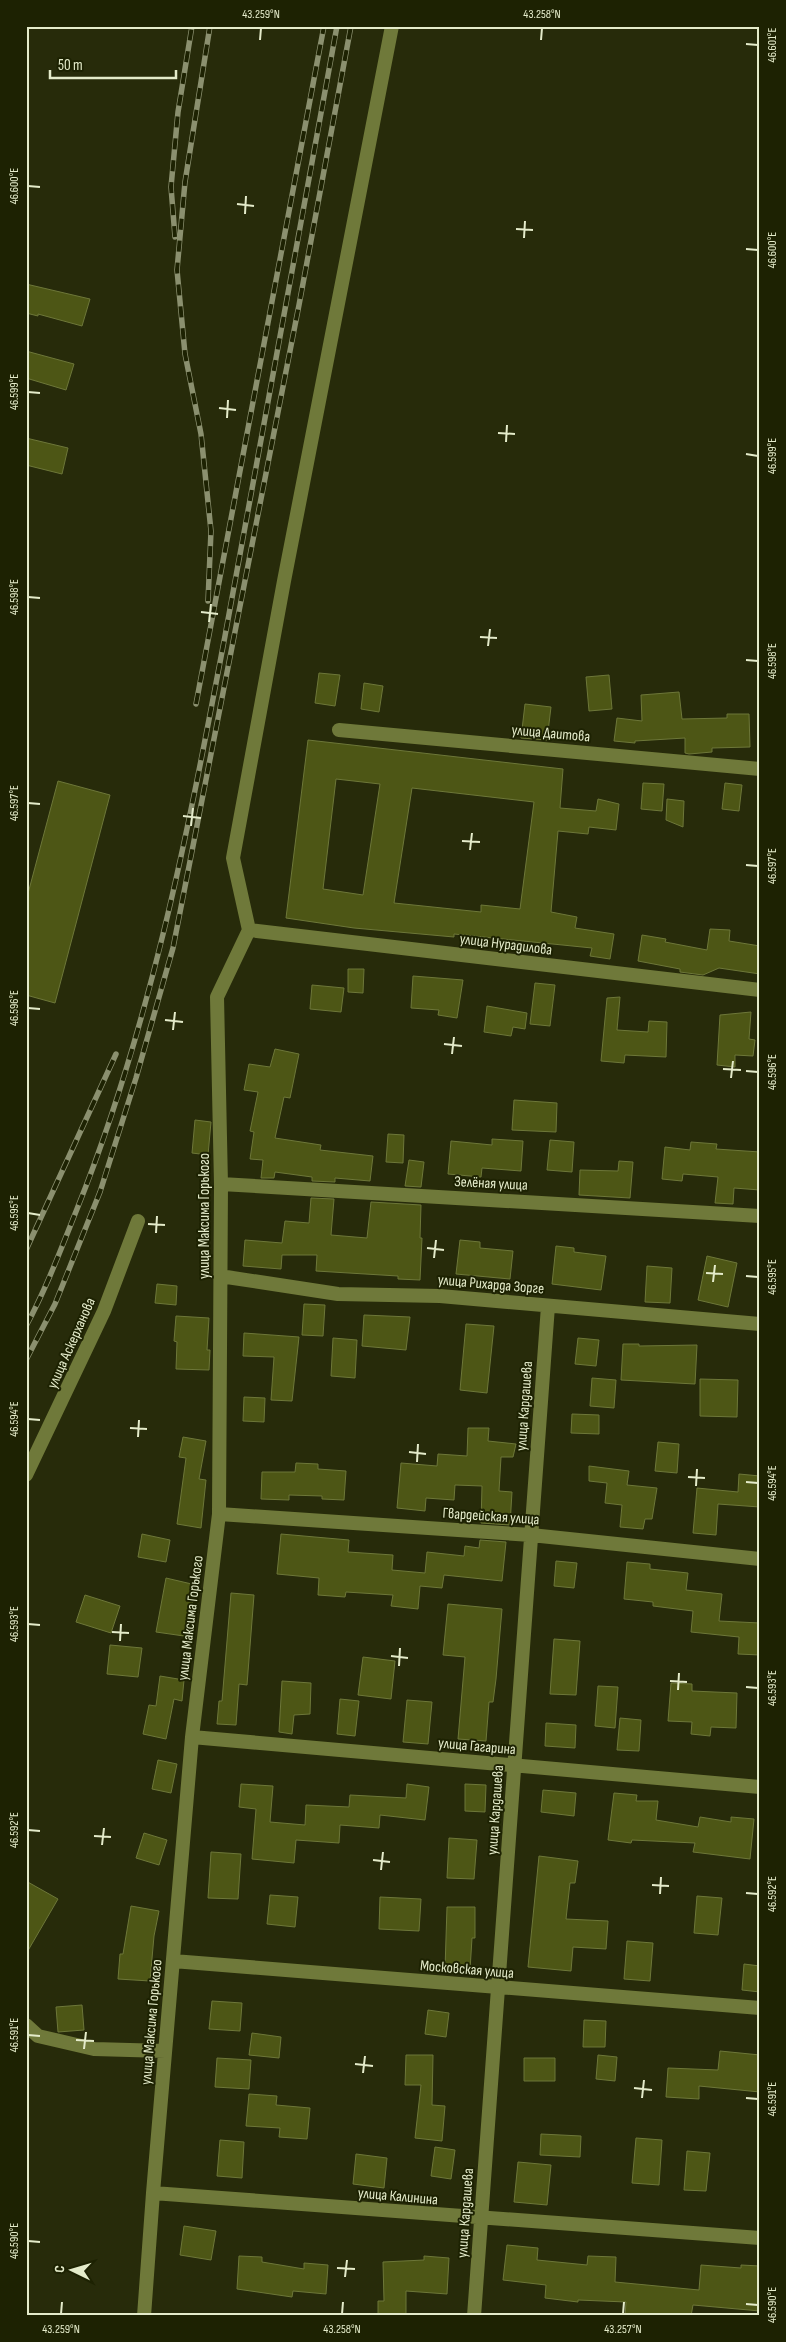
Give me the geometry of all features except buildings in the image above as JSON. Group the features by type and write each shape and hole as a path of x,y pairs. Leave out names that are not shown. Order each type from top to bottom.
{"street":[{"path":"249,930 233,858 284,581 392,26"},
{"name":"улица Даитова","path":"339,730 760,769"},
{"name":"улица Нурадилова","path":"249,930 760,990"},
{"name":"улица Максима Горького","path":"144,2316 152,2193 192,1737 220,1514 221,1184 217,997 249,930"},
{"name":"Зелёная улица","path":"221,1184 760,1216"},
{"name":"улица Аскерханова","path":"26,1475 104,1311 138,1221"},
{"name":"улица Рихарда Зорге","path":"220,1276 338,1294 440,1296 760,1324"},
{"name":"улица Кардашева","path":"474,2316 548,1306"},
{"name":"Гвардейская улица","path":"220,1514 531,1535 760,1559"},
{"name":"улица Гагарина","path":"192,1737 760,1787"},
{"name":"Московская улица","path":"172,1961 760,2008"},
{"path":"26,2025 38,2036 94,2049 165,2051"},
{"name":"улица Калинина","path":"152,2193 481,2219 760,2238"}],"railway":[{"path":"175,237 171,187 178,112 192,26"},
{"path":"208,601 211,531 201,434 185,354 177,270 185,182 210,26"},
{"path":"196,704 324,26"},
{"path":"26,1326 53,1269 103,1140 147,998 165,927 197,782 225,636 337,26"},
{"path":"26,1360 55,1304 100,1192 136,1078 173,948 299,305 351,26"},
{"path":"26,1250 116,1054"}]}
